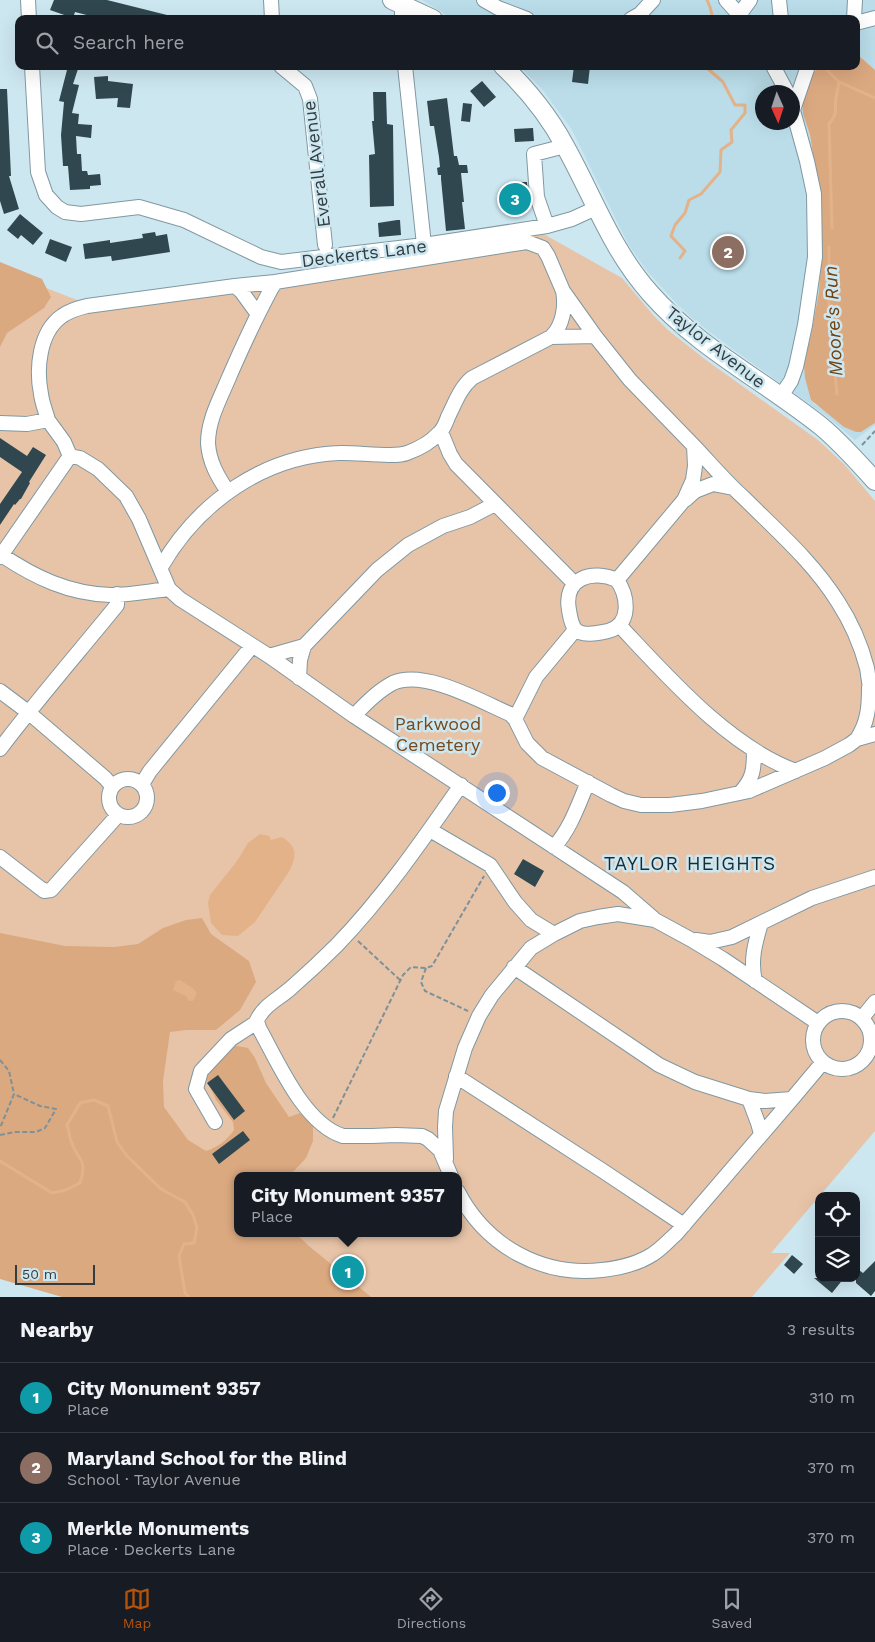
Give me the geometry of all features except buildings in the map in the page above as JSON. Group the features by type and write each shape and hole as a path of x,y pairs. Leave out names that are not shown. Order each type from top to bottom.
{"main road":[{"path":"399,8 421,15"},
{"name":"Taylor Avenue","path":"506,70 528,91 540,106 565,146 607,231 626,264 660,304 699,339 823,428 853,456 875,481"}],"street":[{"path":"28,0 29,15"},
{"path":"271,0 272,15"},
{"path":"484,0 516,15"},
{"path":"638,15 653,0"},
{"path":"726,0 739,15"},
{"path":"742,15 750,0"},
{"path":"779,0 781,15"},
{"path":"854,15 855,0"},
{"path":"860,22 875,18"},
{"name":"Deckerts Lane","path":"32,70 38,172 46,196 57,207 73,214 88,214 139,206 184,220 261,257 281,262 424,245 547,226 572,219 596,208"},
{"name":"Everall Avenue","path":"286,70 305,86 310,99 325,244"},
{"path":"405,70 424,245"},
{"path":"775,70 783,85"},
{"path":"800,88 807,70"},
{"path":"780,396 791,381 796,367 805,325 815,257 814,194 799,130"},
{"path":"547,226 537,197 534,154 565,146"},
{"path":"70,456 64,442 48,420 41,394 39,374 41,350 49,329 61,316 73,310 87,306 275,282 527,242 542,248 548,256 565,299 558,328 551,337 465,383 440,432 431,441 404,454 319,454 284,462 249,478 228,492 184,533 161,567"},
{"path":"228,492 211,461 208,444 209,433 214,411 257,313 275,282"},
{"path":"235,286 242,291 257,313"},
{"path":"563,291 630,380 733,488 804,557 839,603 856,634 872,691 867,720 864,729 857,739"},
{"path":"551,337 595,336"},
{"path":"0,423 27,424 48,420"},
{"path":"440,432 456,464 574,583"},
{"path":"684,500 693,480 695,466 694,446"},
{"path":"70,456 1,555 44,580 88,593 117,594 169,588"},
{"path":"70,456 80,458 98,469 126,496 139,518 169,588 180,599 269,656 354,716 623,892 655,920 690,939 818,1024"},
{"path":"617,580 684,500 695,491 713,484 733,488"},
{"path":"299,678 300,660 304,646 377,570 408,545 443,526 476,514 495,504"},
{"path":"603,575 617,580 623,588 626,605 623,621 620,626 610,631 599,633 583,633 575,630 571,622 568,606 574,583 582,578 603,575"},
{"path":"0,750 28,712 117,605 117,594"},
{"path":"620,626 704,710 754,751 770,761 796,771"},
{"path":"515,719 536,677 575,630"},
{"path":"142,784 150,771 252,646"},
{"path":"269,656 304,646"},
{"path":"354,716 366,703 393,683 416,679 426,680 510,714 515,719 523,737 542,758 624,801 641,805 670,805 694,802 764,786 841,750 857,739 875,734"},
{"path":"0,691 28,712 112,786"},
{"path":"740,793 752,778 754,751"},
{"path":"127,778 142,784 148,794 146,806 139,815 129,818 118,815 110,807 108,796 112,786 127,778"},
{"path":"554,847 570,824 588,782"},
{"path":"449,1170 440,1150 422,1136 343,1136 333,1133 310,1112 296,1094 259,1028 257,1020 262,1010 291,988 348,932 386,888 461,785"},
{"path":"0,857 44,891 52,890 118,815"},
{"path":"430,830 490,865 515,902 531,920 554,934"},
{"path":"690,939 710,942 732,936 812,898 875,877"},
{"path":"449,1170 446,1119 456,1076 465,1048 479,1016 492,994 514,967 531,948 580,921 618,914 655,920"},
{"path":"755,981 753,950 760,923"},
{"path":"514,967 659,1065 694,1082 749,1099 765,1101 792,1099"},
{"path":"862,1018 875,1002"},
{"path":"847,1011 862,1018 871,1034 869,1052 864,1059 857,1065 840,1069 831,1067 818,1057 813,1044 813,1037 818,1024 824,1017 831,1013 847,1011"},
{"path":"216,1122 196,1089 202,1071 230,1039 258,1022"},
{"path":"462,1200 476,1220 501,1244 534,1262 572,1272 614,1269 630,1265 655,1254 684,1225 823,1062"},
{"path":"456,1076 684,1225"},
{"path":"749,1099 761,1134"}],"path":[{"path":"853,456 875,430"},
{"path":"328,1129 403,974 410,967 426,968 432,966 490,865"},
{"path":"348,932 400,980"},
{"path":"426,968 421,982 425,991 479,1016"},
{"path":"0,1060 9,1072 14,1094 0,1128"},
{"path":"0,1135 15,1132 36,1132 46,1128 56,1109 40,1106 14,1094"}],"shaded area":[{"path":"422,0 875,0 875,70 860,57 860,15 446,15"},
{"path":"860,57 875,70 875,423 861,432 844,427 811,400 805,378 804,365 819,291 822,250 818,187 810,135 803,114 802,98 809,79 816,70 860,70"},
{"path":"523,70 816,70 809,79 803,114 810,135 818,187 822,250 819,291 804,365 814,404 861,432 875,423 875,425 855,440 825,415 694,320 647,271 628,244 572,130 542,89"},
{"path":"0,262 42,279 51,297 44,308 7,333 0,347"},
{"path":"260,834 269,836 271,840 282,837 291,844 294,855 290,870 255,922 238,936 222,935 211,923 208,903 210,895 237,861 248,843"},
{"path":"202,918 211,934 249,961 256,982 240,1010 216,1030 170,1032 163,1081 164,1107 188,1140 206,1151 222,1143 234,1130 233,1122 216,1100 206,1078 209,1070 232,1045 248,1048 255,1058 266,1083 289,1117 300,1113 313,1125 313,1141 306,1158 292,1172 234,1172 234,1237 299,1237 371,1297 62,1297 0,1279 0,933 65,946 114,947 138,944 163,928 186,920"},
{"path":"180,980 197,993 193,1001 189,1001 186,996 173,990 176,981"}],"green space":[{"name":"Parkwood Cemetery","path":"540,232 622,278 668,330 706,360 818,440 844,464 875,501 875,1131 823,1192 815,1192 815,1201 771,1253 790,1253 752,1297 243,1297 0,1149 0,270 77,300 251,278"}],"waterway":[{"name":"Moore's Run","path":"707,0 712,15"},
{"name":"Moore's Run","path":"680,258 685,251 671,236 675,225 685,213 689,200 701,194 720,172 721,150 732,142 731,130 745,113 745,105 735,105 723,82 709,70"},
{"name":"Moore's Run","path":"827,70 839,82 875,98"},
{"name":"Moore's Run","path":"832,228 829,124 835,114 839,82"},
{"name":"Moore's Run","path":"829,247 829,309 837,394"},
{"path":"0,1161 52,1193 66,1190 80,1183 83,1164 71,1141 67,1125 80,1103 94,1100 108,1106 117,1142 127,1156 161,1189 185,1202 193,1215 197,1228 194,1243 184,1244 179,1256 185,1293 189,1297"}],"place":[{"name":"Merkle Monuments","path":"515,199"},
{"name":"Maryland School for the Blind","path":"728,252"},
{"name":"City Monument 9357","path":"348,1272"}],"district":[{"name":"TAYLOR HEIGHTS","path":"690,863"}]}
